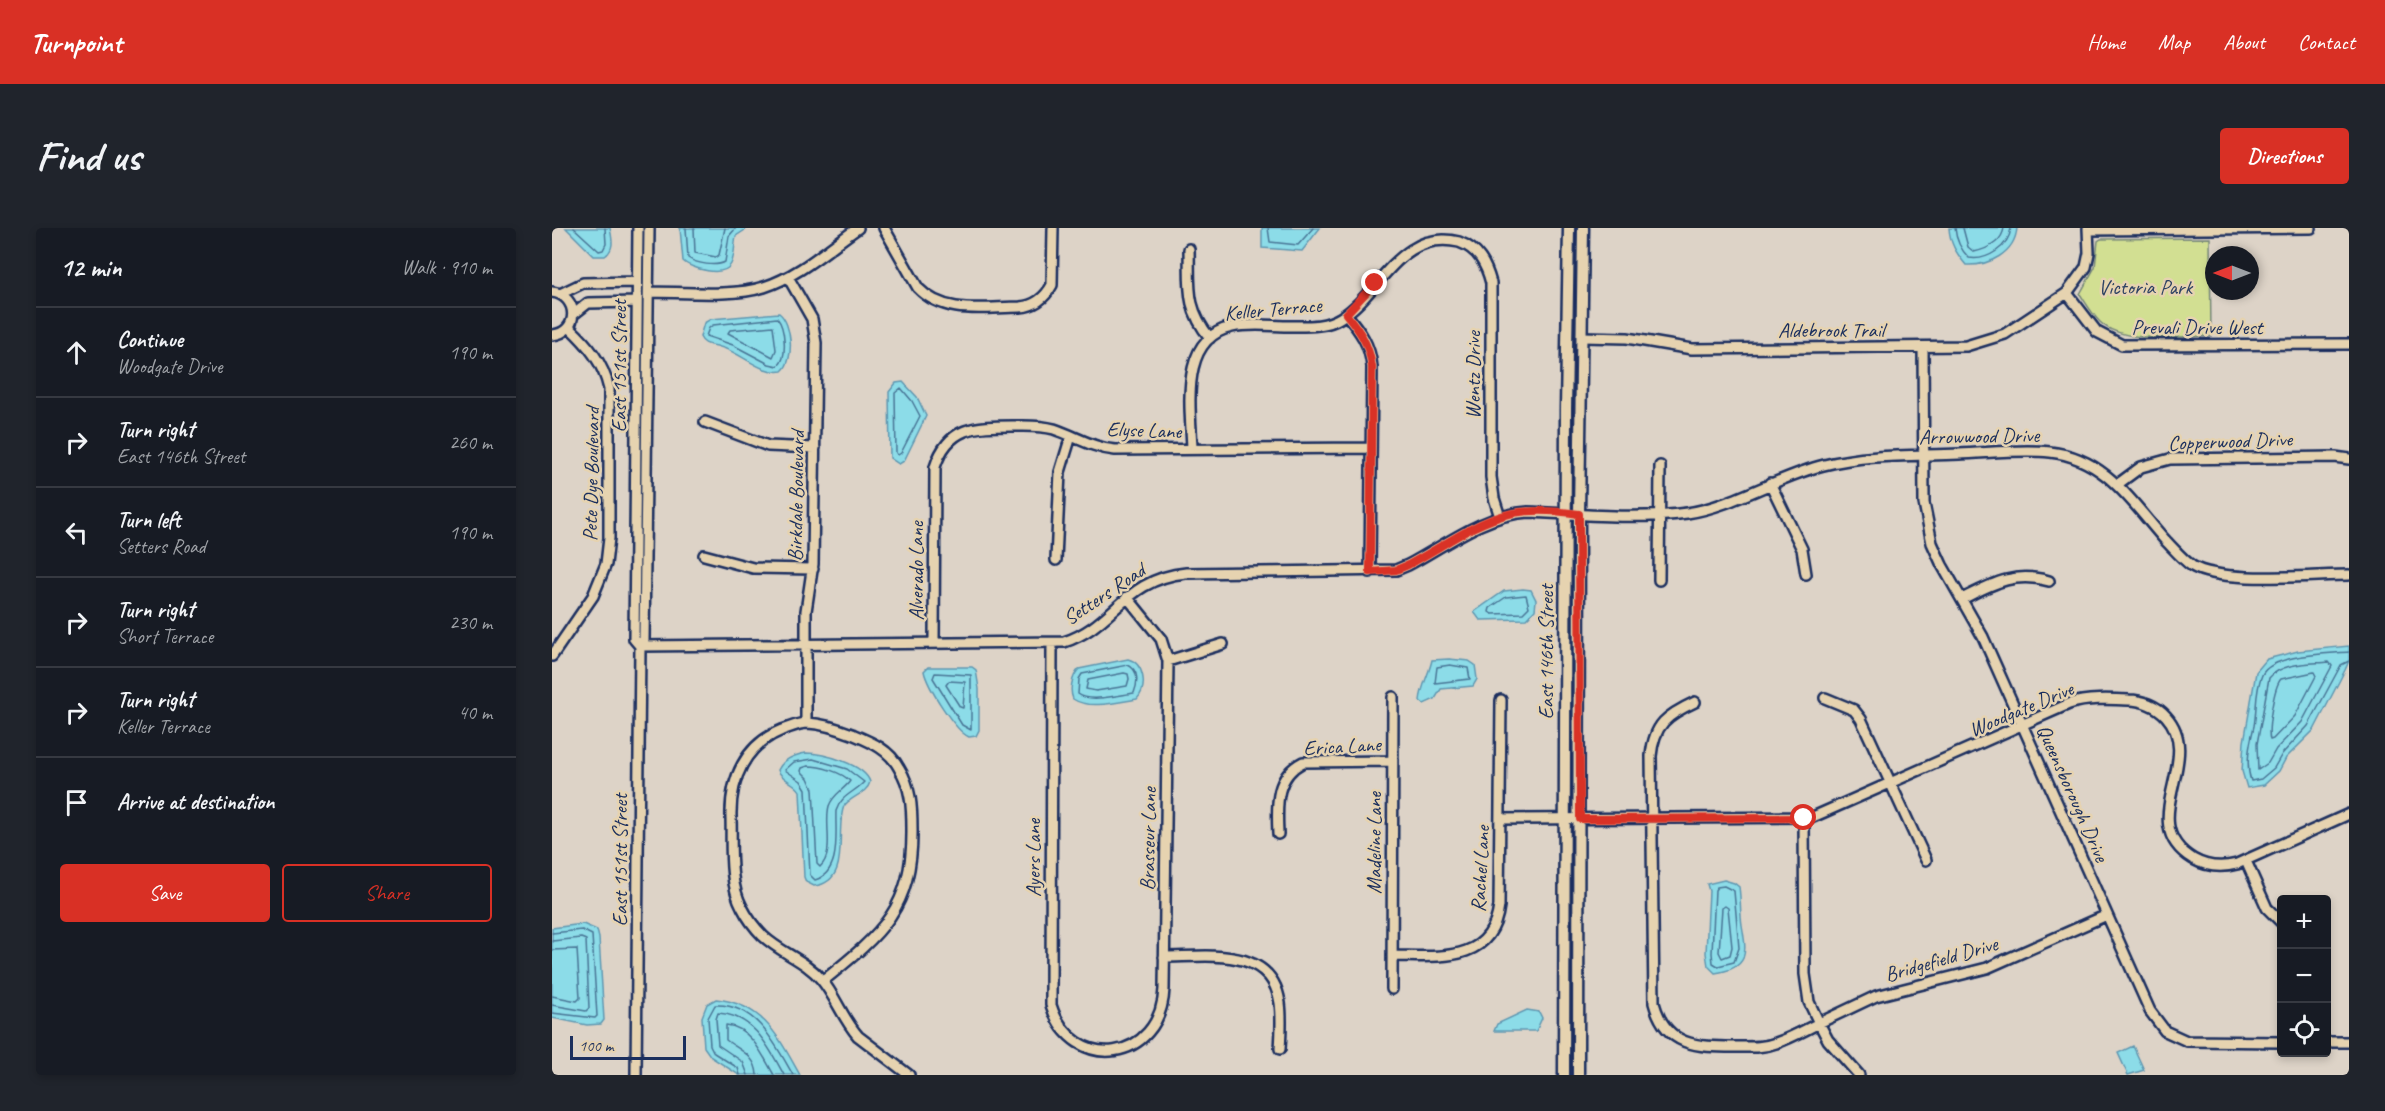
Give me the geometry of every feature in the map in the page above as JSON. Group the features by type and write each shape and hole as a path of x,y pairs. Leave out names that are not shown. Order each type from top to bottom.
{"main road":[{"name":"East 146th Street","path":"1569,228 1573,514 1573,819 1578,1075"},
{"name":"East 146th Street","path":"1573,514 1582,337 1583,228"},
{"name":"East 146th Street","path":"1564,1075 1573,819"}],"street":[{"name":"East 151st Street","path":"638,228 634,639 640,646"},
{"name":"East 151st Street","path":"636,1075 640,646 644,640 649,228"},
{"path":"649,292 742,292 766,287 788,277 858,228"},
{"path":"884,228 918,288 925,295 943,305 957,308 1030,306 1047,293 1052,285 1053,228"},
{"path":"2067,293 2086,267 2089,253 2088,229 2311,228"},
{"name":"Keller Terrace","path":"1191,449 1192,367 1198,352 1210,338 1229,327 1325,324 1346,314 1396,259 1414,244 1436,238 1462,243"},
{"name":"Wentz Drive","path":"1462,243 1469,246 1483,262 1491,283 1490,470 1492,490 1500,517"},
{"path":"1189,249 1191,306 1196,320 1210,338"},
{"name":"Birkdale Boulevard","path":"788,277 806,307 815,330 813,569 806,603 806,723"},
{"path":"556,293 597,282 637,282"},
{"path":"556,293 570,302 574,314"},
{"name":"Aldebrook Trail","path":"1582,337 1627,338 1692,349 1966,346 2005,334 2067,293"},
{"name":"Prevali Drive West","path":"2067,293 2097,332 2122,345 2349,344"},
{"path":"552,335 564,332 569,327 574,314 588,303 637,302"},
{"path":"1346,314 1362,333 1371,355 1370,572"},
{"name":"Pete Dye Boulevard","path":"552,656 599,586 606,564 609,538 609,388 595,356 569,327"},
{"name":"Queensborough Drive","path":"1923,347 1924,503 1928,527 1942,565 1983,637 2150,1011 2161,1028 2171,1036 2194,1042 2277,1042"},
{"path":"705,422 768,446 815,448"},
{"name":"Elyse Lane","path":"934,498 934,476 938,458 948,442 963,431 980,426 1035,425 1054,429 1091,445 1109,449 1371,448"},
{"path":"1056,560 1060,472 1071,436"},
{"name":"Arrowwood Drive","path":"1573,514 1688,513 1711,507 1823,465 1851,459 2050,452 2082,461 2118,484 2180,556 2193,566 2219,576 2349,575"},
{"name":"Copperwood Drive","path":"2118,484 2141,467 2170,459 2335,456 2349,459"},
{"path":"1659,580 1660,466"},
{"path":"1770,483 1802,549 1806,574"},
{"name":"Alverado Lane","path":"934,498 934,643"},
{"name":"Setters Road","path":"640,646 1053,644 1081,636 1144,585 1176,574 1396,570 1479,525 1500,517 1518,513 1573,514"},
{"path":"704,555 753,568 813,569"},
{"path":"1962,599 2015,577 2033,577 2049,581"},
{"name":"Brasseur Lane","path":"1097,1050 1114,1051 1134,1045 1155,1026 1164,1003 1168,660 1161,639 1127,597"},
{"name":"Ayers Lane","path":"1053,644 1051,1005 1065,1033 1079,1044 1097,1050"},
{"path":"1168,660 1223,644"},
{"name":"Madeline Lane","path":"1392,989 1393,697"},
{"path":"1825,698 1854,710 1862,719 1926,860"},
{"name":"Rachel Lane","path":"1392,956 1456,955 1472,949 1488,936 1498,917 1501,700"},
{"name":"Woodgate Drive","path":"1500,819 1804,818 1823,814 2081,701 2133,700 2154,707 2171,723 2179,743 2178,767 2168,807 2169,826 2175,842 2187,855 2202,864 2219,867 2246,861 2349,814"},
{"name":"Bridgefield Drive","path":"1695,702 1669,716 1655,735 1651,756 1653,995 1656,1011 1666,1028 1679,1039 1699,1047 1764,1047 1876,996 1987,968 2107,915"},
{"path":"823,981 880,933 898,904 905,889 911,861 912,800 899,766 874,743 843,731 806,723 796,724 772,734 752,750 735,779 731,803 736,893 741,905 763,936 801,961 823,981 852,1029 864,1041 909,1075"},
{"name":"Erica Lane","path":"1278,834 1280,788 1283,779 1295,766 1303,762 1392,761"},
{"path":"1804,818 1805,974 1809,1002 1828,1040 1858,1075"},
{"path":"2246,861 2267,908 2277,918"},
{"path":"1164,957 1232,957 1260,967 1270,977 1278,992 1281,1017 1280,1049"},
{"path":"2331,1042 2349,1042"}],"green space":[{"name":"Victoria Park","path":"2210,238 2210,246 2205,246 2205,300 2211,300 2211,336 2137,337 2110,329 2100,322 2080,294 2095,267 2098,241 2101,239"}],"water":[{"path":"566,228 610,228 612,244 610,250 605,256 594,256"},
{"path":"680,228 748,228 736,236 731,264 722,271 707,271 683,261"},
{"path":"1262,228 1320,228 1302,251 1262,248"},
{"path":"1949,228 2017,228 2015,237 2006,251 1992,260 1966,265 1954,248"},
{"path":"779,313 787,325 790,342 789,359 782,371 766,370 728,350 706,343 700,337 704,323 711,319"},
{"path":"903,382 917,397 926,416 904,461 899,464 890,458 889,392 896,383"},
{"path":"1531,590 1536,600 1535,610 1526,619 1480,620 1474,612 1504,591"},
{"path":"2349,646 2349,661 2314,730 2286,758 2279,771 2264,785 2247,788 2242,771 2244,742 2256,672 2267,659 2298,651"},
{"path":"1128,659 1138,665 1143,676 1142,688 1137,699 1095,705 1073,699 1072,683 1079,669"},
{"path":"1432,660 1469,661 1475,665 1477,679 1473,686 1441,689 1435,699 1424,704 1420,701"},
{"path":"928,667 972,667 976,670 979,689 979,730 976,736 969,737 963,733 942,707 926,678 924,671"},
{"path":"806,753 832,757 852,765 860,770 870,782 866,789 844,806 841,816 840,853 834,875 826,882 814,886 806,882 804,877 800,791 778,770 789,758"},
{"path":"1724,880 1739,887 1745,952 1740,963 1726,971 1715,973 1708,966 1706,953 1709,891 1707,884"},
{"path":"583,924 597,930 599,938 604,1020 601,1024 587,1025 552,1018 552,928"},
{"path":"716,999 733,1002 758,1015 777,1036 800,1075 739,1075 711,1057 704,1047 702,1017 707,1004"},
{"path":"1527,1010 1539,1012 1542,1018 1536,1031 1494,1031 1497,1024"},
{"path":"2133,1046 2144,1070 2128,1075 2118,1053"}],"route":[{"path":"1375,283 1346,314 1362,333 1371,355 1370,572 1396,570 1408,565 1479,525 1508,514 1528,512 1579,514 1580,819 1804,818"}]}
